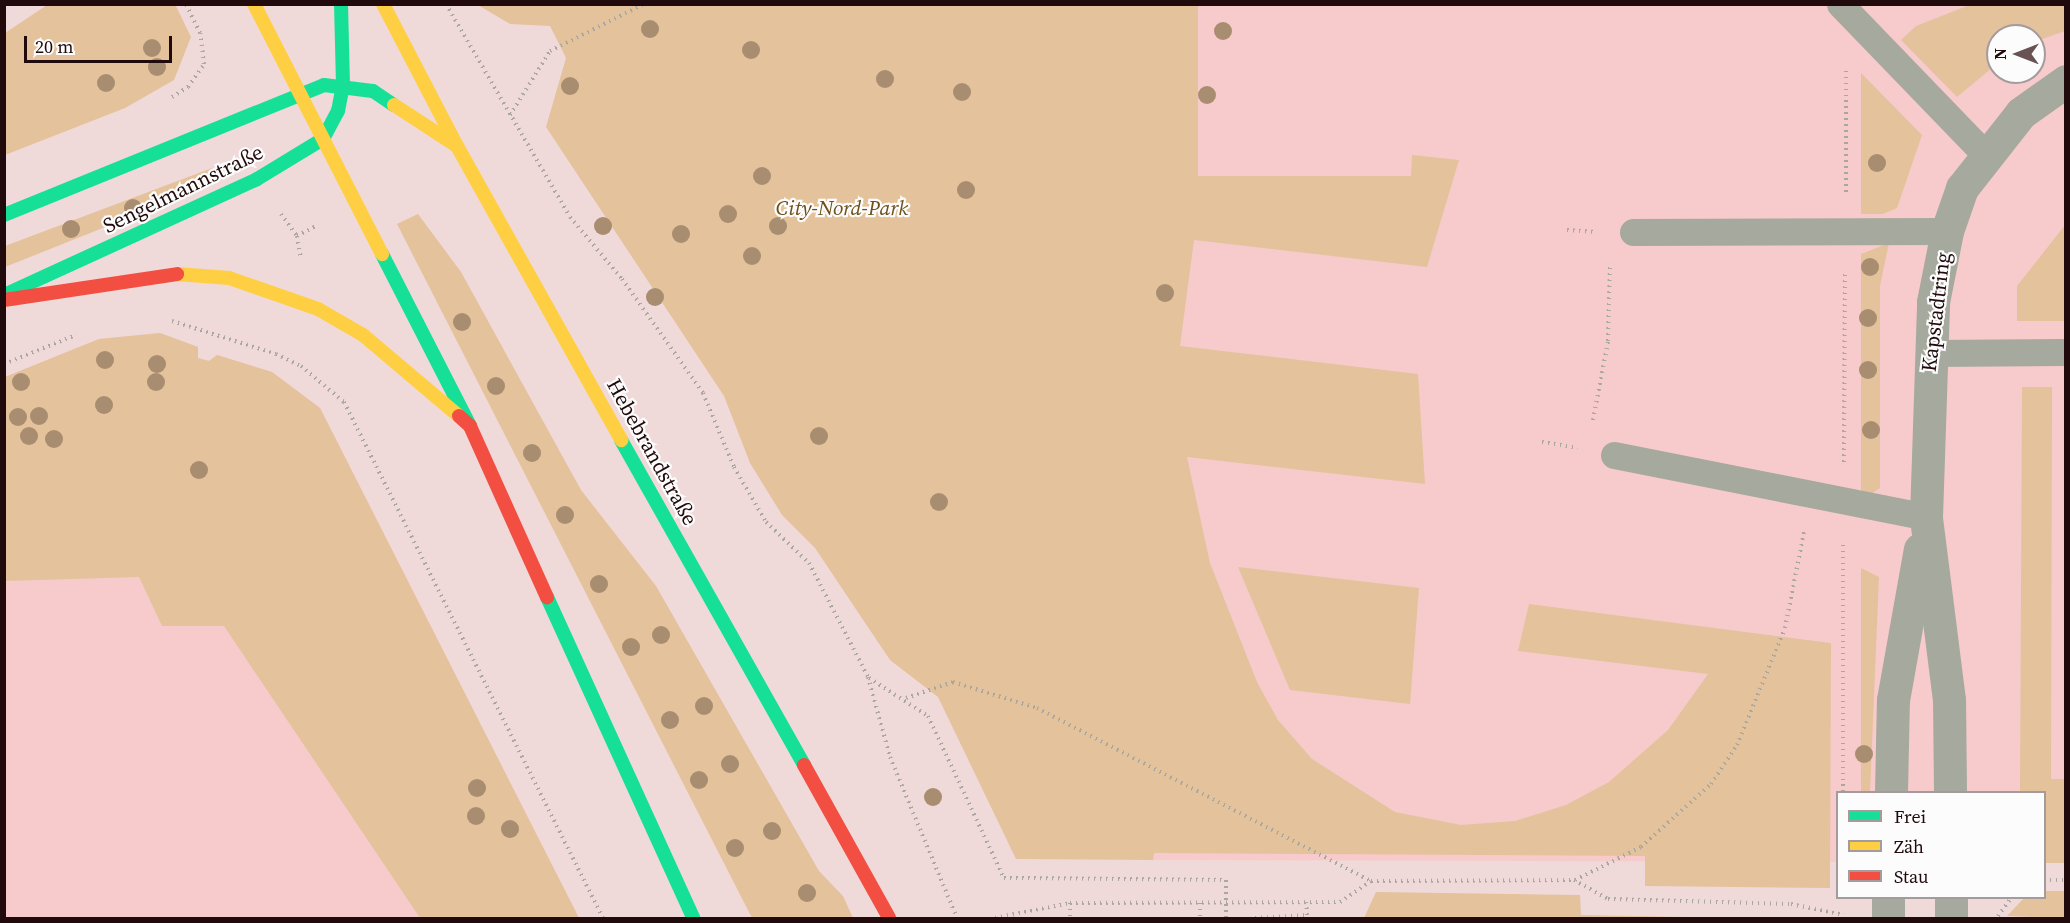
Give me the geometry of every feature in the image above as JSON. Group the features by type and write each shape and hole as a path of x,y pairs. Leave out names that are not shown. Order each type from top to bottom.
{"main road":[{"path":"323,139 338,111 343,85 341,4"},
{"name":"Hebebrandstraße","path":"383,4 457,146 888,918"},
{"path":"256,8 470,426 693,918"},
{"name":"Sengelmannstraße","path":"4,215 300,92 343,85 373,91 400,105 457,146"},
{"name":"Sengelmannstraße","path":"4,298 257,179 323,139"},
{"name":"Sengelmannstraße","path":"4,298 165,275 229,278 318,309 363,335 470,426"}],"street":[{"name":"Kapstadtring","path":"1950,791 1949,700 1926,517 1930,353 1947,231 1962,188 1986,154 2021,113 2066,81"},
{"name":"Kapstadtring","path":"1891,791 1893,700 1926,517"},
{"path":"1888,899 1888,918"},
{"path":"1951,899 1951,918"}],"lane":[{"path":"1843,9 1986,154"},
{"path":"1633,232 1947,231"},
{"path":"1930,353 2066,352"},
{"path":"1614,455 1926,517"}],"path":[{"path":"186,4 200,33 204,64"},
{"path":"446,4 570,217 622,279 703,393 766,522 809,563 868,678 890,757 957,918"},
{"path":"510,115 550,51 644,4"},
{"path":"1843,9 1846,231 1843,791"},
{"path":"303,270 297,236 319,224"},
{"path":"1591,430 1608,341 1610,255"},
{"path":"162,321 207,328 276,354 327,385 353,416 603,918"},
{"path":"4,364 84,332"},
{"path":"906,698 953,682 1037,708 1371,881 1574,880 1641,847 1711,784 1737,745 1785,628 1811,495"},
{"path":"868,678 906,698 928,716 1004,878 1226,880 1226,918"},
{"path":"1574,880 1608,899 1791,904 1841,917"},
{"path":"2046,880 2066,880"},
{"path":"995,918 1070,903 1340,902 1371,881"},
{"path":"1999,917 2010,899"},
{"path":"1255,918 1307,915 1306,902"},
{"path":"1070,903 1070,918"},
{"path":"1200,903 1200,918"}],"shaded area":[{"path":"1044,5 2065,5 2065,862 2046,799 2046,791 1836,791 1836,862 1153,860 1160,288"},
{"path":"160,333 198,347 198,358 209,361 217,355 272,372 320,408 579,918 5,918 5,377 99,339"}],"green space":[{"path":"175,4 191,37 174,80 125,108 5,155 5,33 47,5"},
{"path":"1972,4 2065,5 2065,31 2046,38 2046,24 1986,24 1986,73 1957,97 1901,40 1916,26"},
{"name":"City-Nord-Park","path":"478,5 1198,5 1198,176 1411,176 1412,155 1459,160 1427,267 1194,240 1180,346 1418,374 1425,484 1187,457 1210,563 1257,682 1278,720 1312,759 1395,812 1461,825 1515,821 1566,805 1609,782 1668,730 1708,674 1518,651 1529,604 1831,643 1830,888 1645,886 1645,856 1154,853 1153,860 1016,859 938,697 890,660 815,548 782,515 750,463 724,396 546,127 566,58 550,26 510,24"},
{"path":"1861,73 1922,135 1897,208 1883,214 1861,214"},
{"path":"212,168 219,171 218,182 5,267 5,246"},
{"path":"418,214 461,272 581,490 656,586 819,871 843,896 853,918 752,918 397,224"},
{"path":"2065,225 2065,321 2017,321 2017,286"},
{"path":"1889,243 1880,286 1880,488 1868,496 1861,490 1861,254"},
{"path":"160,333 198,347 198,358 209,361 217,355 272,372 320,408 579,918 420,918 224,626 162,626 139,577 5,581 5,377 99,339"},
{"path":"2022,387 2052,387 2051,779 2065,779 2065,863 2046,863 2046,791 2020,791"},
{"path":"1238,567 1419,588 1410,704 1290,690"},
{"path":"1861,568 1879,577 1870,791 1861,791"},
{"path":"2046,891 2065,891 2065,918 2007,916 2023,899 2046,899"},
{"path":"1376,892 1580,895 1581,915 1739,918 1364,918"}],"traffic: fast":[{"path":"4,295 257,179 323,139 338,111 343,85 341,4"},
{"path":"4,215 324,85 373,91 394,105"},
{"path":"382,254 470,426"},
{"path":"621,440 804,765"},
{"path":"547,597 693,918"}],"traffic: slow":[{"path":"254,4 382,254"},
{"path":"383,4 457,146"},
{"path":"394,105 457,146 621,440"},
{"path":"177,274 229,278 318,309 363,335 459,416"}],"traffic: jam":[{"path":"4,300 177,274"},
{"path":"459,416 470,426 547,597"},
{"path":"804,765 889,918"}]}
